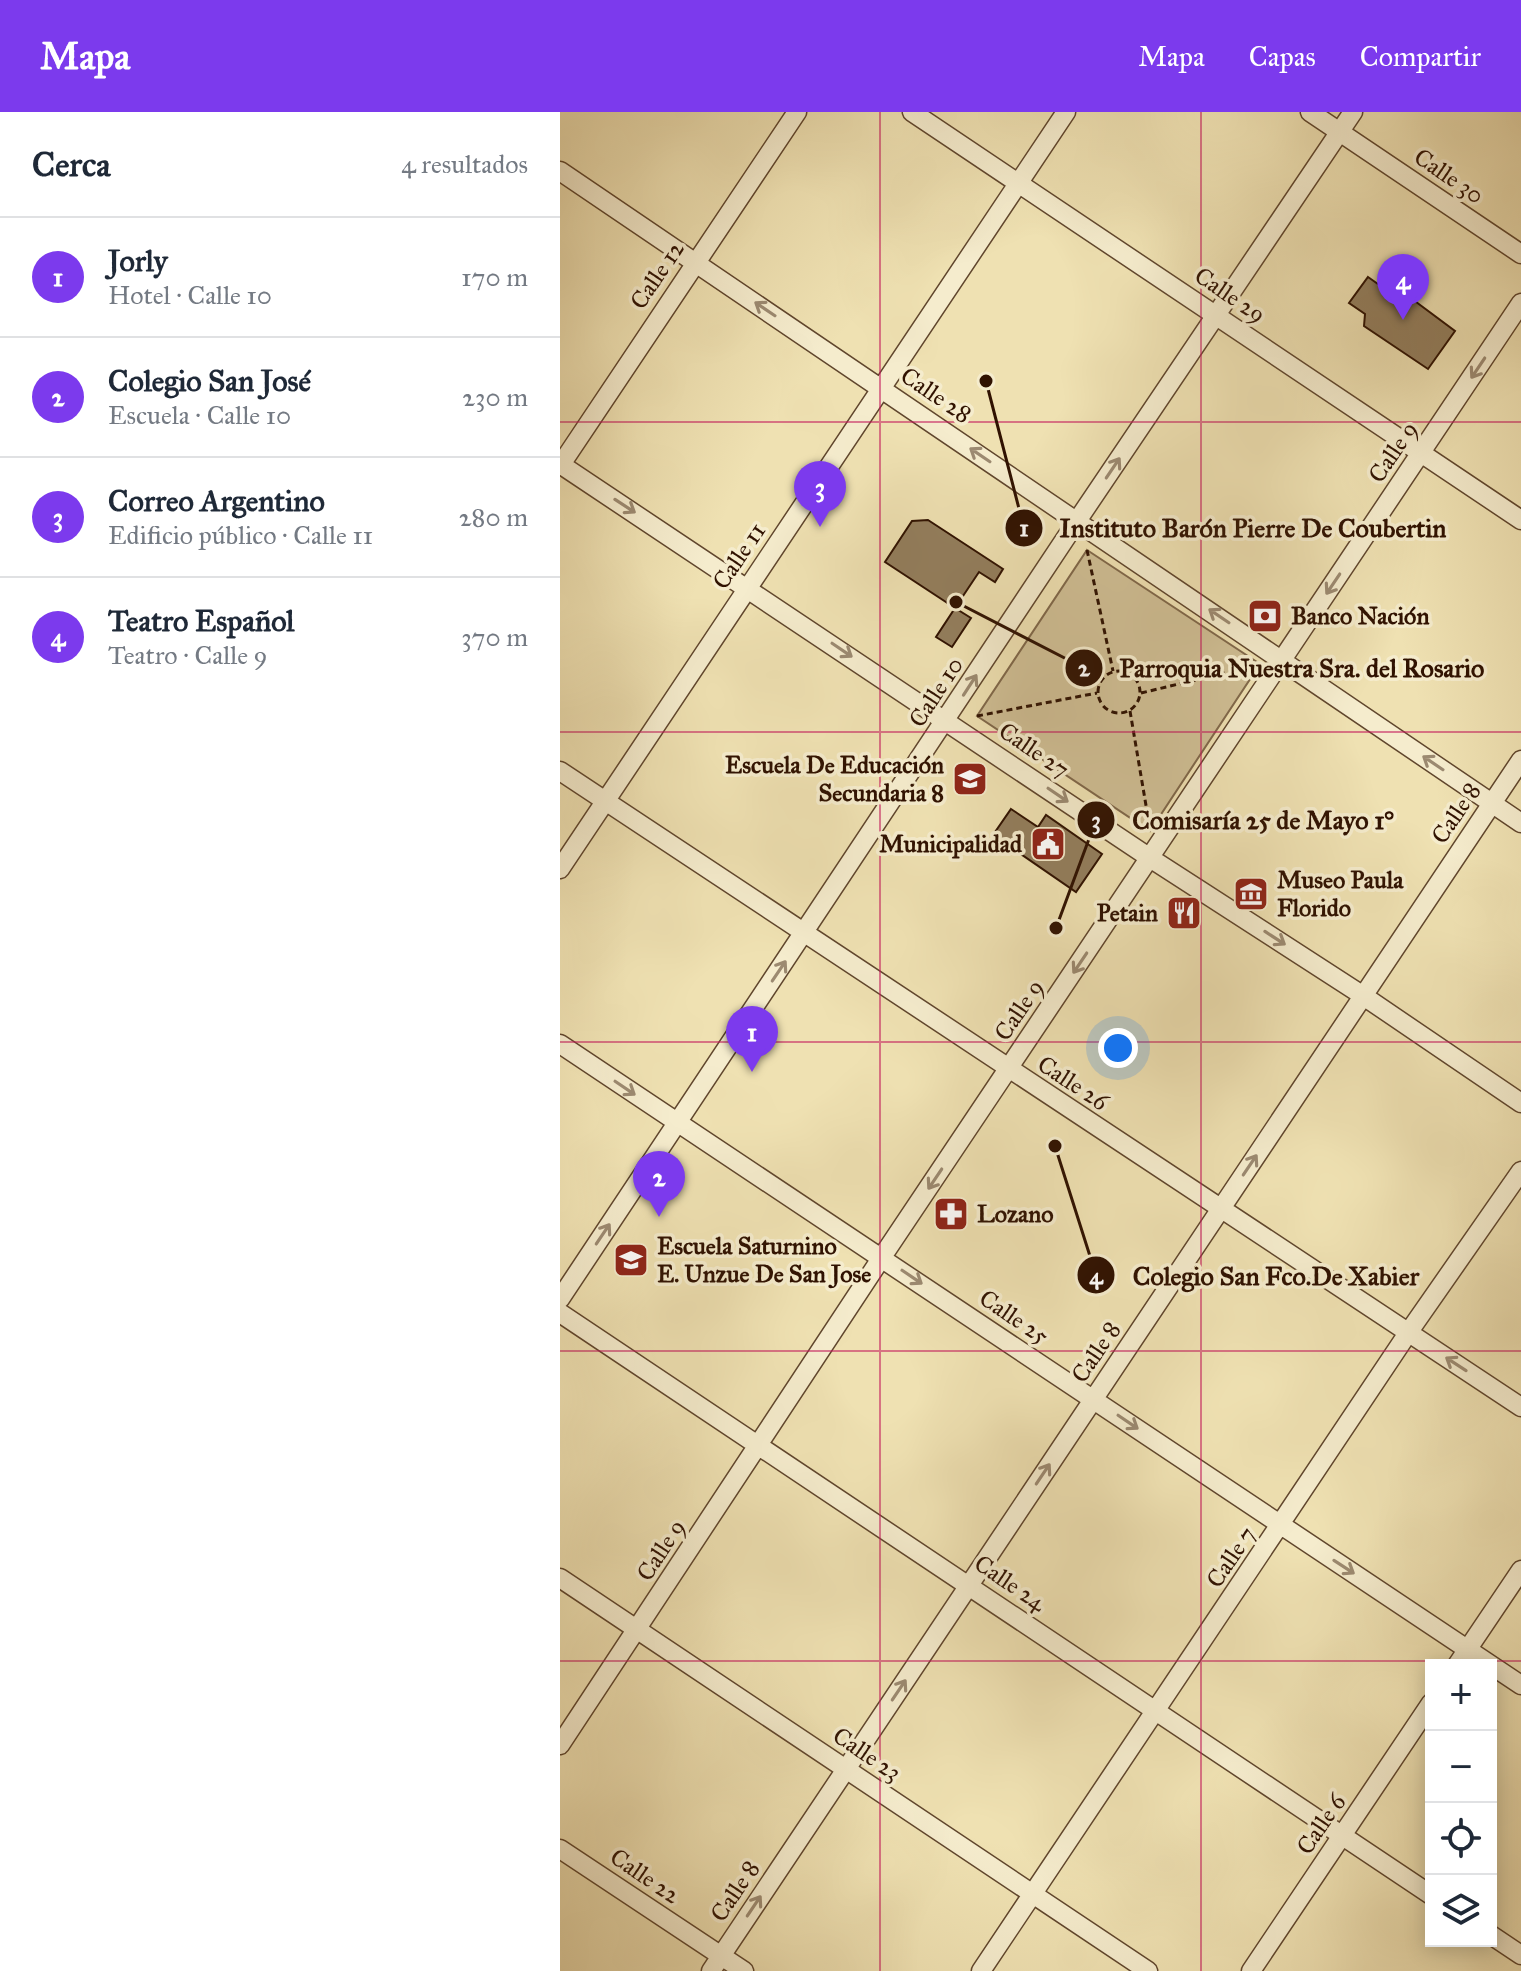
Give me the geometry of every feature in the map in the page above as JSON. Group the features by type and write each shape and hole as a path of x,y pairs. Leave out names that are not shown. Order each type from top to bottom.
{"street":[{"name":"Calle 12","path":"560,465 797,112"},
{"name":"Calle 29","path":"912,112 1521,520"},
{"name":"Calle 11","path":"560,869 1066,112"},
{"name":"Calle 30","path":"1310,112 1521,254"},
{"name":"Calle 10","path":"560,1299 1353,112"},
{"name":"Calle 28","path":"560,171 1521,823"},
{"name":"Calle 9","path":"560,1745 882,1257 1521,303"},
{"name":"Calle 27","path":"560,465 1521,1103"},
{"name":"Calle 8","path":"716,1963 1521,760"},
{"name":"Calle 26","path":"560,771 1521,1407"},
{"name":"Calle 25","path":"560,1044 1521,1685"},
{"name":"Calle 7","path":"981,1971 1408,1333 1521,1171"},
{"name":"Calle 24","path":"560,1313 1425,1891"},
{"path":"1461,1659 1521,1570"},
{"name":"Calle 23","path":"560,1578 1148,1971"},
{"name":"Calle 6","path":"1251,1971 1425,1712"},
{"name":"Calle 22","path":"560,1849 716,1963 744,1971"},
{"path":"1497,1939 1521,1955"}],"path":[{"path":"1087,550 1113,671"},
{"path":"1141,693 1260,664"},
{"path":"1113,671 1132,675 1141,693 1130,711 1109,711 1099,700 1097,693 1102,679 1113,671"},
{"path":"977,716 1097,693"},
{"path":"1130,711 1150,831"}],"shaded area":[{"path":"1087,550 1260,664 1150,831 977,716"}],"building":[{"path":"1368,277 1385,289 1396,287 1455,331 1428,369 1364,326 1365,314 1349,303"},
{"path":"928,520 1003,569 995,582 979,572 955,608 885,562 912,521"},
{"path":"955,608 971,618 952,647 936,637"},
{"name":"Municipalidad","path":"1011,809 1038,827 1046,815 1102,854 1076,892 993,835"}],"place":[{"name":"Teatro Español","path":"1403,320"},
{"name":"Instituto Barón Pierre De Coubertin","path":"986,381"},
{"name":"Correo Argentino","path":"820,527"},
{"name":"Parroquia Nuestra Sra. del Rosario","path":"956,602"},
{"name":"Banco Nación","path":"1265,616"},
{"name":"Escuela De Educación Secundaria 8","path":"970,779"},
{"name":"Municipalidad","path":"1048,844"},
{"name":"Museo Paula Florido","path":"1251,894"},
{"name":"Petain","path":"1184,913"},
{"name":"Comisaría 25 de Mayo 1°","path":"1056,928"},
{"name":"Jorly","path":"752,1072"},
{"name":"Colegio San Fco.De Xabier","path":"1055,1146"},
{"name":"Lozano","path":"951,1214"},
{"name":"Colegio San José","path":"659,1217"},
{"name":"Escuela Saturnino E. Unzue De San Jose","path":"631,1260"}]}
